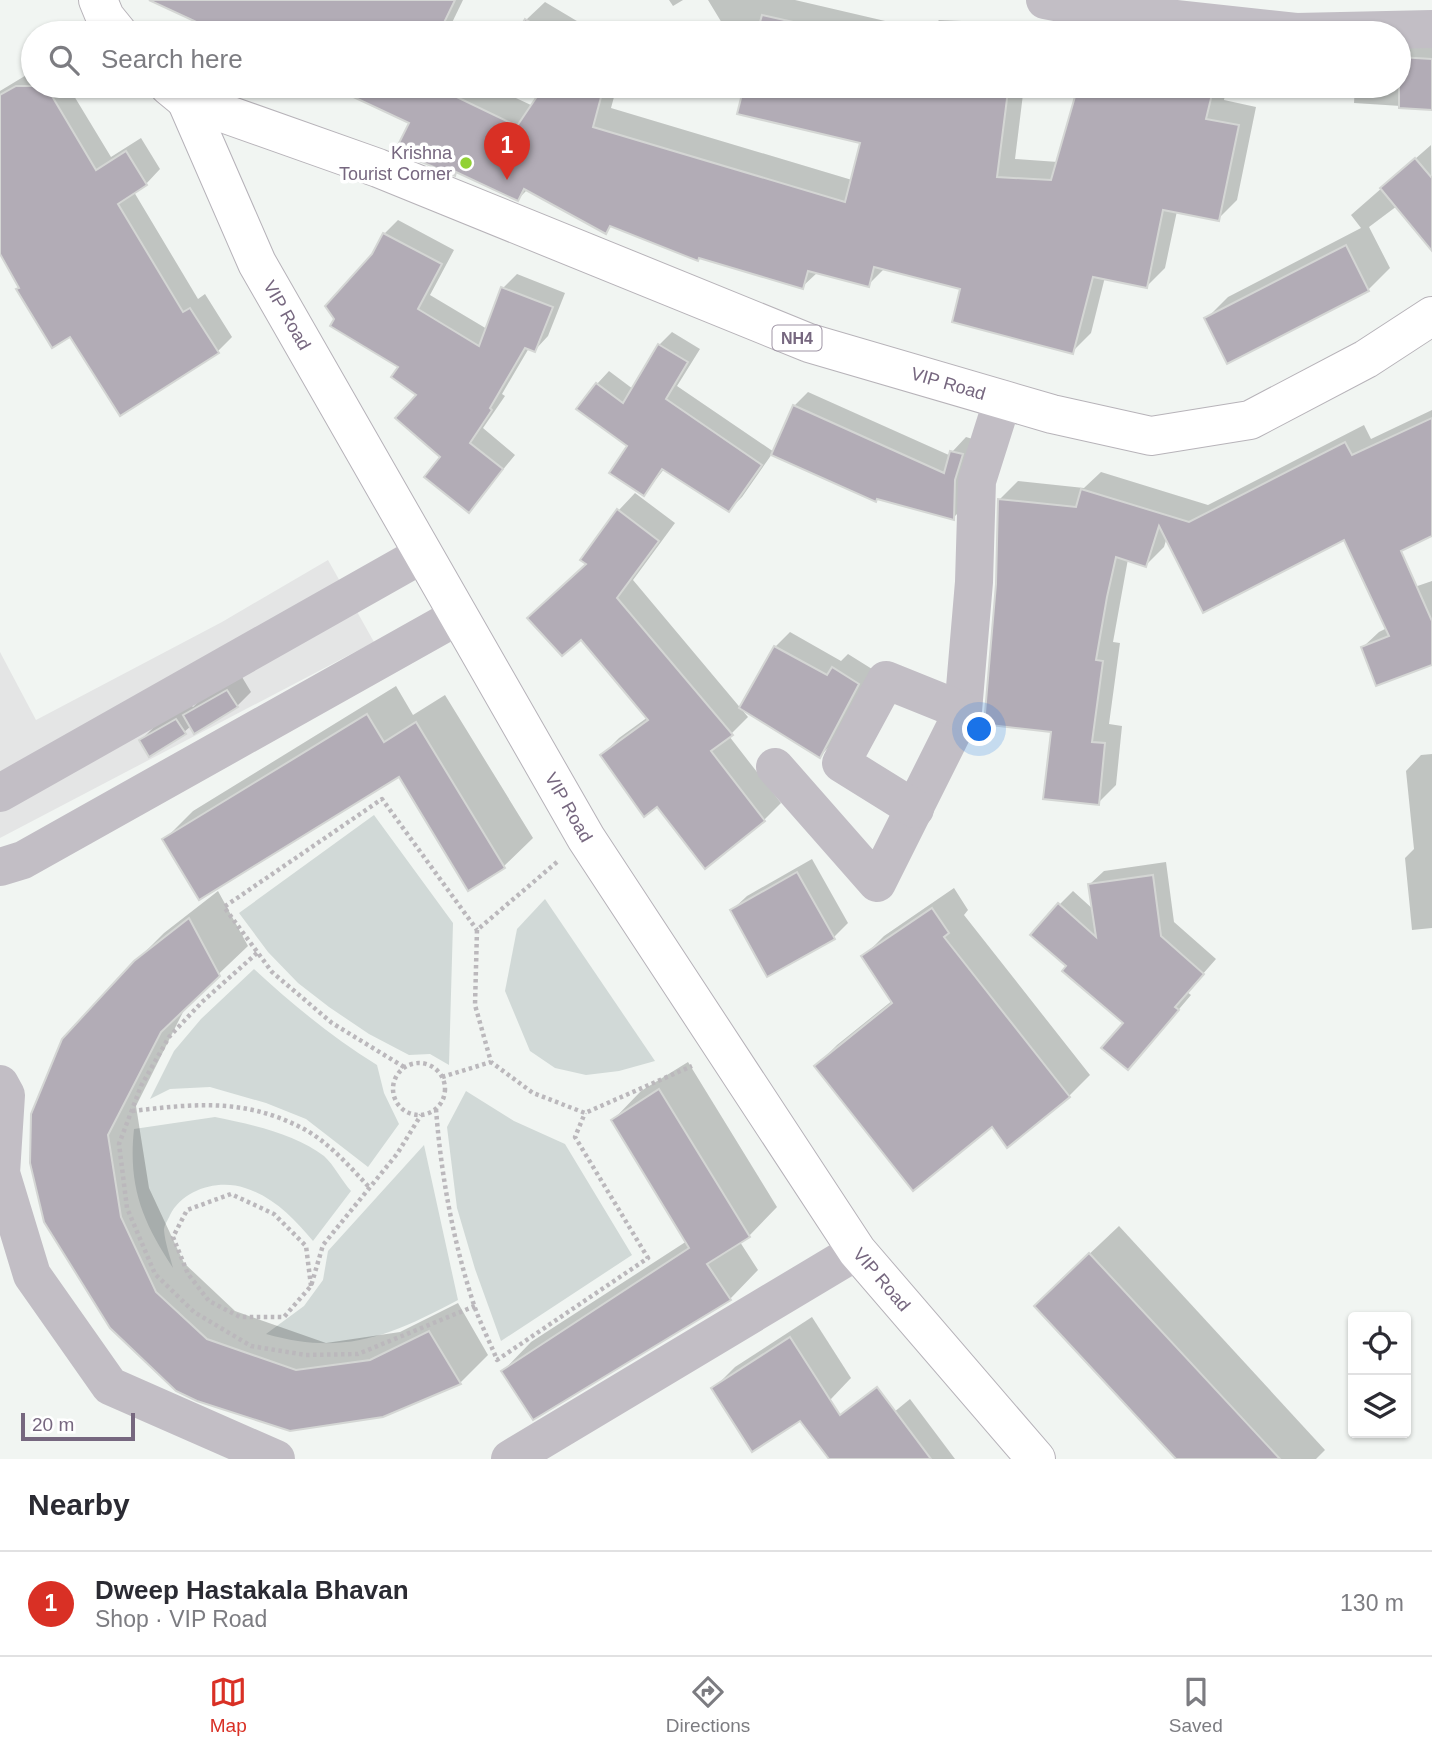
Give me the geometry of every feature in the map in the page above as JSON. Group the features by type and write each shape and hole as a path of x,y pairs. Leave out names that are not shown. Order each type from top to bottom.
{"main road":[{"path":"98,0 108,21"},
{"name":"VIP Road","path":"179,98 257,263 586,838 857,1251 1036,1459"},
{"name":"VIP Road","path":"190,98 378,169 809,343 1052,414 1151,436 1250,420 1366,359 1432,316"}],"street":[{"path":"1045,0 1103,11 1195,21"},
{"path":"1411,29 1432,29"},
{"path":"775,767 877,883 964,711 974,582 977,481 1003,399"},
{"path":"0,793 423,554"},
{"path":"0,867 23,859 458,616"},
{"path":"915,809 841,763 886,680 964,711"},
{"path":"0,1084 6,1095 1,1173 32,1275 110,1386 276,1459"},
{"path":"510,1459 857,1251"}],"path":[{"path":"404,1067 332,1023 272,972 223,907 382,799 477,930 475,1006 491,1062 533,1093 585,1112 725,1051"},
{"path":"477,930 586,838"},
{"path":"257,953 202,1002 169,1037 141,1086 119,1144 127,1209 155,1274 194,1312 251,1346 306,1355 358,1354 475,1306"},
{"path":"421,1115 405,1110 395,1098 394,1081 404,1067 421,1062 430,1064 442,1077 445,1085 444,1094 436,1109 440,1157 452,1222 475,1306 497,1360 648,1258 575,1137 585,1112"},
{"path":"442,1077 491,1062"},
{"path":"132,1111 193,1104 246,1107 302,1127 337,1154 369,1187"},
{"path":"311,1286 306,1246 274,1214 231,1194 187,1210 173,1237 188,1274 209,1301 240,1317 284,1317 311,1286 323,1245 397,1154 421,1115 436,1109"}],"shaded area":[{"path":"328,560 374,642 0,838 0,652 36,720 222,622"},
{"path":"374,815 453,923 449,1065 430,1054 409,1055 369,1034 329,1007 298,983 268,952 239,913"},
{"path":"545,899 655,1061 619,1071 586,1075 555,1068 530,1051 505,991 517,929"},
{"path":"254,969 313,1020 377,1065 384,1093 399,1124 368,1167 306,1119 266,1103 210,1087 170,1089 150,1099 174,1051 201,1019"},
{"path":"466,1091 514,1121 565,1144 632,1255 501,1341 457,1208 447,1127"},
{"path":"215,1117 286,1136 313,1148 331,1164 351,1191 313,1241 291,1217 265,1197 245,1188 213,1186 203,1188 184,1199 176,1206 166,1223 165,1235 173,1268 145,1218 140,1202 133,1168 134,1129"},
{"path":"424,1145 458,1300 410,1324 366,1339 319,1343 266,1334 304,1306 323,1280 328,1251"}],"building":[{"path":"149,0 455,0 445,21 194,21"},
{"path":"762,15 789,21 760,21"},
{"path":"1411,58 1432,59 1432,110 1399,108 1399,98 1411,98"},
{"path":"21,86 21,98 53,98 96,170 126,151 147,185 118,204 183,312 190,308 219,353 120,416 70,337 52,348 16,289 19,288 0,254 0,95"},
{"path":"356,98 459,98 517,126 536,98 601,98 593,127 845,202 860,143 737,114 741,98 1007,98 997,177 1051,180 1075,98 1211,98 1206,119 1239,125 1219,221 1163,210 1147,288 1093,277 1073,354 952,322 960,289 874,267 869,287 808,271 803,289 699,258 698,261 610,226 606,234 524,189 518,201 456,172 455,176 395,151 409,123"},
{"path":"1415,158 1432,178 1432,251 1380,188"},
{"path":"383,233 442,264 418,309 479,346 501,287 553,307 535,352 525,348 490,408 492,410 470,443 503,469 469,513 424,477 440,457 395,418 416,395 391,377 398,367 330,326 334,319 325,306 372,254"},
{"path":"1346,245 1369,291 1227,364 1204,318"},
{"path":"658,344 688,362 666,399 762,465 729,512 662,469 644,496 609,473 627,446 576,409 596,383 623,403"},
{"path":"793,405 944,473 950,451 963,454 955,480 954,520 877,499 876,502 771,455"},
{"path":"1432,418 1432,536 1401,551 1432,621 1432,665 1376,686 1361,647 1389,636 1344,540 1203,613 1159,526 1146,567 1116,557 1107,597 1096,660 1103,661 1092,742 1105,743 1099,805 1043,799 1051,732 981,724 985,713 996,584 998,499 1076,507 1081,489 1189,522 1345,442 1352,455"},
{"path":"617,509 659,541 617,598 733,735 711,751 765,821 705,869 657,807 644,817 600,755 648,720 581,640 562,656 527,618 586,564 580,560"},
{"path":"774,646 827,675 832,667 859,684 820,758 739,708"},
{"path":"227,690 238,707 194,734 183,715"},
{"path":"367,714 384,742 416,722 505,868 468,891 399,777 199,900 162,839"},
{"path":"176,719 186,734 149,757 139,740"},
{"path":"797,872 835,939 767,977 730,910"},
{"path":"1153,875 1161,936 1204,974 1175,1007 1179,1010 1128,1070 1101,1048 1123,1023 1062,971 1066,966 1030,935 1058,903 1096,937 1088,884"},
{"path":"932,908 949,933 944,937 1070,1097 1007,1148 992,1127 913,1191 814,1066 892,1003 861,956"},
{"path":"189,918 220,976 161,1032 108,1135 121,1217 156,1292 207,1339 296,1370 370,1360 429,1331 461,1384 383,1417 290,1431 197,1401 176,1391 110,1328 44,1222 30,1163 31,1114 62,1039 134,961"},
{"path":"659,1089 750,1237 707,1264 731,1300 533,1420 501,1371 689,1248 611,1120"},
{"path":"1089,1253 1280,1459 1176,1459 1034,1306"},
{"path":"790,1337 840,1415 877,1387 931,1459 829,1459 800,1421 752,1452 711,1388"}],"place":[{"name":"Krishna Tourist Corner","path":"466,163"},
{"name":"Dweep Hastakala Bhavan","path":"507,180"}]}
